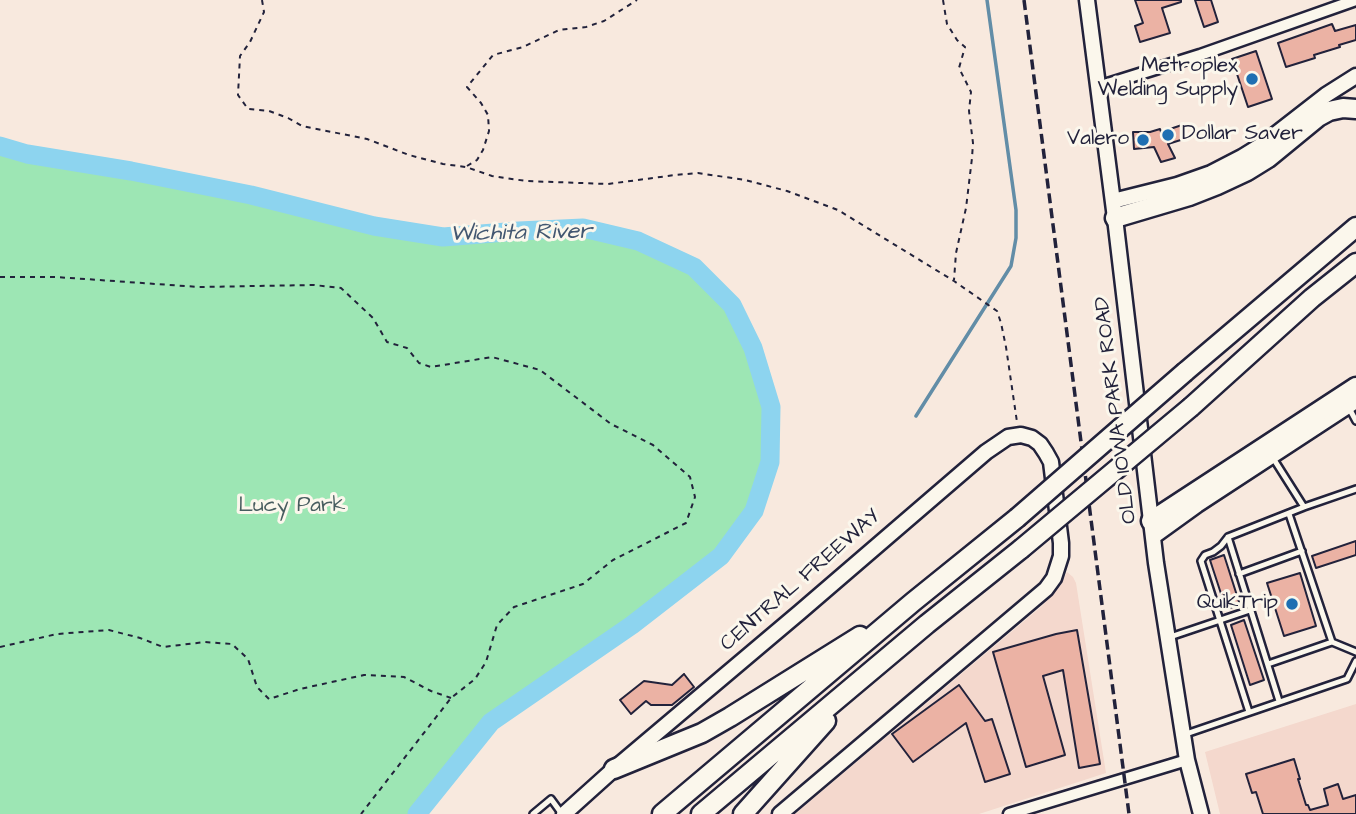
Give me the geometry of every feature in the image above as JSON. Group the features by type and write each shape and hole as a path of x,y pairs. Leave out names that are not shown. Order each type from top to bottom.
{"highway":[{"path":"1114,209 1189,196 1217,186 1268,158 1318,117 1343,108 1356,109"},
{"path":"1332,247 1356,213"},
{"path":"662,814 1017,518 1356,227"},
{"path":"701,814 1191,407 1312,298 1356,263"},
{"path":"1153,528 1350,398"},
{"path":"614,769 702,733 730,718 913,602"},
{"path":"743,814 868,673"}],"main road":[{"name":"OLD IOWA PARK ROAD","path":"1087,0 1167,638 1187,760 1201,814"},
{"path":"1114,209 1211,173 1242,157 1356,76"},
{"path":"780,814 1046,589 1054,578 1061,556 1051,463 1040,444 1021,435"},
{"name":"CENTRAL FREEWAY","path":"563,814 986,452 1008,437 1021,435"}],"street":[{"path":"1098,87 1200,55 1356,0"},
{"path":"1009,814 1187,760"}],"lane":[{"path":"1350,398 1356,421"},
{"path":"1268,452 1304,507"},
{"path":"1249,712 1201,561 1205,555 1221,546 1227,537 1356,489"},
{"path":"1289,514 1332,642"},
{"path":"1227,537 1279,701"},
{"path":"1239,574 1302,551"},
{"path":"1167,638 1251,610"},
{"path":"1268,664 1332,642 1356,652"},
{"path":"1183,735 1347,679 1356,661"},
{"path":"533,814 551,799 563,814"}],"path":[{"path":"262,0 264,12 240,56 238,95 248,110 269,111 302,126 367,139 409,155 466,167 492,176 526,181 608,184 698,173 745,180 787,191 838,210 954,281 997,311 1021,435"},
{"path":"466,167 477,160 489,131 488,115 467,87 493,55 523,47 559,30 586,27 604,21 637,0"},
{"path":"943,0 947,24 965,47 959,68 971,92 969,111 973,143 954,281"},
{"path":"0,277 56,277 199,287 314,285 341,288 373,318 387,342 407,348 419,363 431,367 492,357 540,370 611,424 653,445 690,478 695,497 685,523 613,561 583,584 514,607 498,625 486,662 475,679 451,698 361,814"},
{"path":"0,647 57,635 109,630 140,638 163,648 205,642 232,644 248,659 257,687 269,699 300,689 364,675 404,677 451,698"}],"shaded area":[{"path":"1067,572 1076,583 1106,773 979,814 795,814 1042,606 1060,586"},
{"path":"1356,704 1356,814 1220,814 1205,752"}],"green space":[{"name":"Lucy Park","path":"0,146 27,154 251,195 374,226 443,237 583,228 638,241 694,267 732,305 753,348 771,407 770,462 754,511 721,556 632,625 491,722 417,814 0,814"}],"building":[{"path":"1135,0 1181,0 1162,8 1170,33 1140,42 1135,26 1143,23"},
{"path":"1195,0 1211,0 1218,22 1204,27"},
{"path":"1332,24 1335,31 1356,25 1356,40 1286,67 1278,43"},
{"name":"Metroplex Welding Supply","path":"1256,51 1272,99 1248,107 1232,59"},
{"path":"1182,125 1187,138 1168,144 1175,158 1161,162 1154,147 1134,149 1133,132 1160,129 1161,132"},
{"name":"QuikTrip","path":"1356,541 1356,555 1316,568 1312,556"},
{"name":"QuikTrip","path":"1224,555 1240,605 1226,609 1210,560"},
{"name":"QuikTrip","path":"1300,573 1316,626 1284,636 1267,583"},
{"name":"QuikTrip","path":"1244,620 1264,680 1250,685 1231,625"},
{"path":"1077,630 1100,764 1079,768 1063,670 1043,676 1065,755 1026,767 993,652"},
{"path":"684,674 694,687 672,705 651,705 646,701 631,714 620,700 644,681 672,685"},
{"path":"959,685 985,721 992,719 1010,774 985,782 966,723 913,762 892,734"},
{"path":"1294,759 1306,805 1310,810 1328,805 1324,789 1338,784 1343,799 1356,795 1356,814 1263,814 1256,792 1252,793 1246,774"}],"waterway":[{"path":"916,416 1011,266 1016,238 1016,210 987,0"},
{"name":"Wichita River","path":"0,146 27,154 251,195 374,226 443,237 583,228 638,241 694,267 732,305 753,348 771,407 770,462 754,511 721,556 632,625 491,722 417,814"}],"railway":[{"path":"1024,0 1129,814"}],"place":[{"name":"Metroplex Welding Supply","path":"1252,79"},
{"name":"Dollar Saver","path":"1168,135"},
{"name":"Valero","path":"1143,140"},
{"name":"QuikTrip","path":"1292,604"}]}
